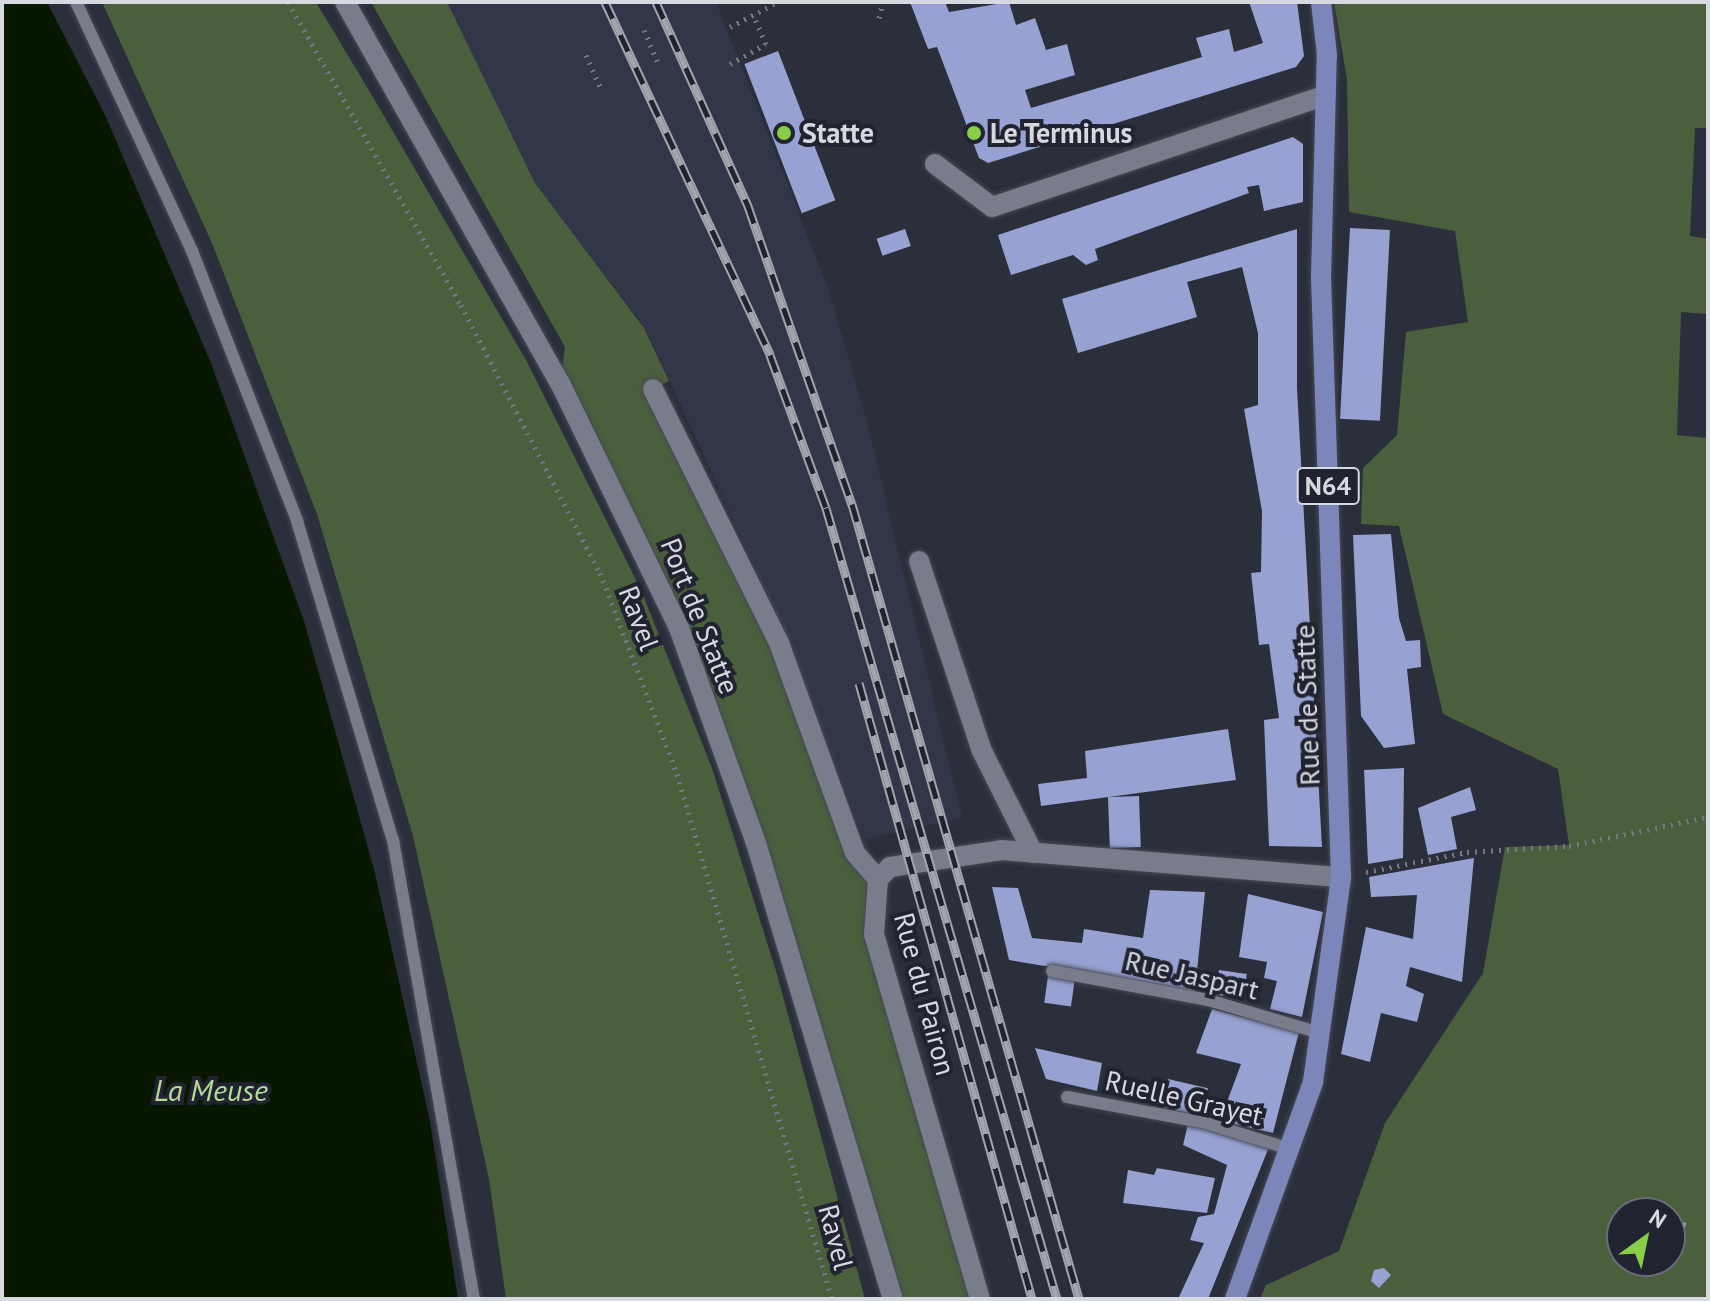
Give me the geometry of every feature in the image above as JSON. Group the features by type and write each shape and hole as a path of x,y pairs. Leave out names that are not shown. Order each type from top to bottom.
{"main road":[{"name":"N64","path":"1321,2 1326,95"},
{"name":"Rue de Statte","path":"1235,1299 1290,1149 1320,1033 1341,877 1321,277 1326,95"}],"street":[{"name":"Port de Statte","path":"345,2 560,383 679,628 756,843 893,1299"},
{"path":"935,164 992,207 1326,95"},
{"path":"653,389 779,643 855,853 878,879"},
{"path":"919,561 981,749 1033,853"},
{"name":"Rue du Pairon","path":"980,1299 874,934 878,879 890,867 1033,853 1341,877"}],"lane":[{"path":"76,2 192,251 297,521 393,840 474,1299"},
{"name":"Rue Jaspart","path":"1052,971 1208,1000 1320,1033"},
{"name":"Ruelle Grayet","path":"1067,1097 1206,1123 1290,1149"}],"path":[{"name":"Ravel","path":"288,2 461,305 600,573 677,774 832,1299"},
{"path":"879,18 883,2"},
{"path":"730,27 774,4"},
{"path":"730,64 766,44 753,15"},
{"path":"644,30 657,61"},
{"path":"586,55 601,88"},
{"path":"1341,877 1467,852 1569,846 1708,817"}],"shaded area":[{"path":"447,2 716,2 828,288 867,422 962,818 865,839 775,610 645,328 535,183"}],"green space":[{"path":"102,2 316,2 377,104 526,360 641,590 712,768 777,974 865,1299 506,1299 489,1179 413,836 317,514 212,243"},
{"path":"371,2 447,2 535,183 644,328 669,381 653,389 779,643 855,853 878,879 872,894 980,1299 893,1299 679,628 560,383 565,347"},
{"path":"1334,2 1708,2 1708,128 1695,128 1690,236 1708,239 1708,314 1681,312 1677,435 1708,438 1708,1299 1260,1299 1266,1285 1339,1251 1385,1123 1483,973 1505,847 1569,845 1558,769 1443,714 1399,526 1361,524 1363,468 1397,435 1406,332 1468,322 1455,231 1349,212 1347,80"}],"water":[{"name":"La Meuse","path":"2,2 47,2 106,117 211,363 305,624 375,873 430,1122 458,1299 2,1299"}],"building":[{"path":"910,2 945,2 949,12 1009,2 1016,25 1035,18 1046,50 1067,44 1075,75 1025,90 1031,108 1202,57 1196,38 1229,29 1234,52 1263,43 1249,2 1297,2 1304,56 1296,67 988,163 979,158 937,47 928,49"},
{"path":"778,51 835,200 802,213 744,64"},
{"path":"1293,137 1303,144 1303,202 1264,211 1259,185 1247,187 1249,193 1095,249 1098,260 1086,265 1073,255 1011,275 998,235"},
{"path":"1350,228 1390,230 1380,421 1340,419"},
{"path":"905,229 911,246 882,256 877,239"},
{"path":"1297,229 1297,388 1322,847 1269,846 1264,720 1279,718 1269,644 1259,645 1251,573 1261,572 1262,511 1244,409 1258,405 1258,333 1242,267 1187,282 1197,317 1078,353 1062,299"},
{"path":"1391,534 1399,618 1406,641 1420,640 1421,667 1407,669 1415,744 1384,748 1361,716 1353,535"},
{"path":"1228,729 1236,780 1041,806 1038,784 1087,778 1085,751"},
{"path":"1404,768 1403,858 1368,864 1364,770"},
{"path":"1470,787 1476,810 1451,817 1457,849 1428,855 1418,808"},
{"path":"1139,796 1141,847 1110,848 1108,797"},
{"path":"1474,858 1462,982 1410,967 1406,986 1424,994 1417,1022 1381,1013 1370,1062 1341,1054 1366,927 1413,939 1417,895 1371,897 1369,877"},
{"path":"992,887 1018,888 1032,938 1082,943 1084,929 1143,938 1150,890 1205,892 1195,991 1009,960"},
{"path":"1248,894 1323,912 1302,1017 1270,1009 1277,981 1264,978 1267,962 1239,957"},
{"path":"1219,970 1247,974 1243,999 1216,995"},
{"path":"1048,976 1075,980 1071,1006 1044,1003"},
{"path":"1212,1009 1299,1032 1273,1133 1220,1121 1241,1064 1196,1053"},
{"path":"1035,1048 1102,1063 1097,1091 1046,1079"},
{"path":"1168,1079 1208,1088 1201,1116 1161,1107"},
{"path":"1188,1124 1269,1147 1208,1299 1178,1299 1204,1243 1190,1240 1198,1217 1214,1214 1227,1165 1183,1145"},
{"path":"1157,1168 1215,1178 1207,1213 1123,1203 1128,1170 1154,1175"},
{"path":"1384,1268 1391,1275 1379,1288 1371,1281 1374,1270"}],"railway":[{"path":"605,2 770,355 826,508 1057,1299"},
{"path":"656,2 748,206 852,504 1079,1299"},
{"path":"859,683 1032,1299"}],"place":[{"name":"Statte","path":"784,133"},
{"name":"Le Terminus","path":"974,133"}]}
